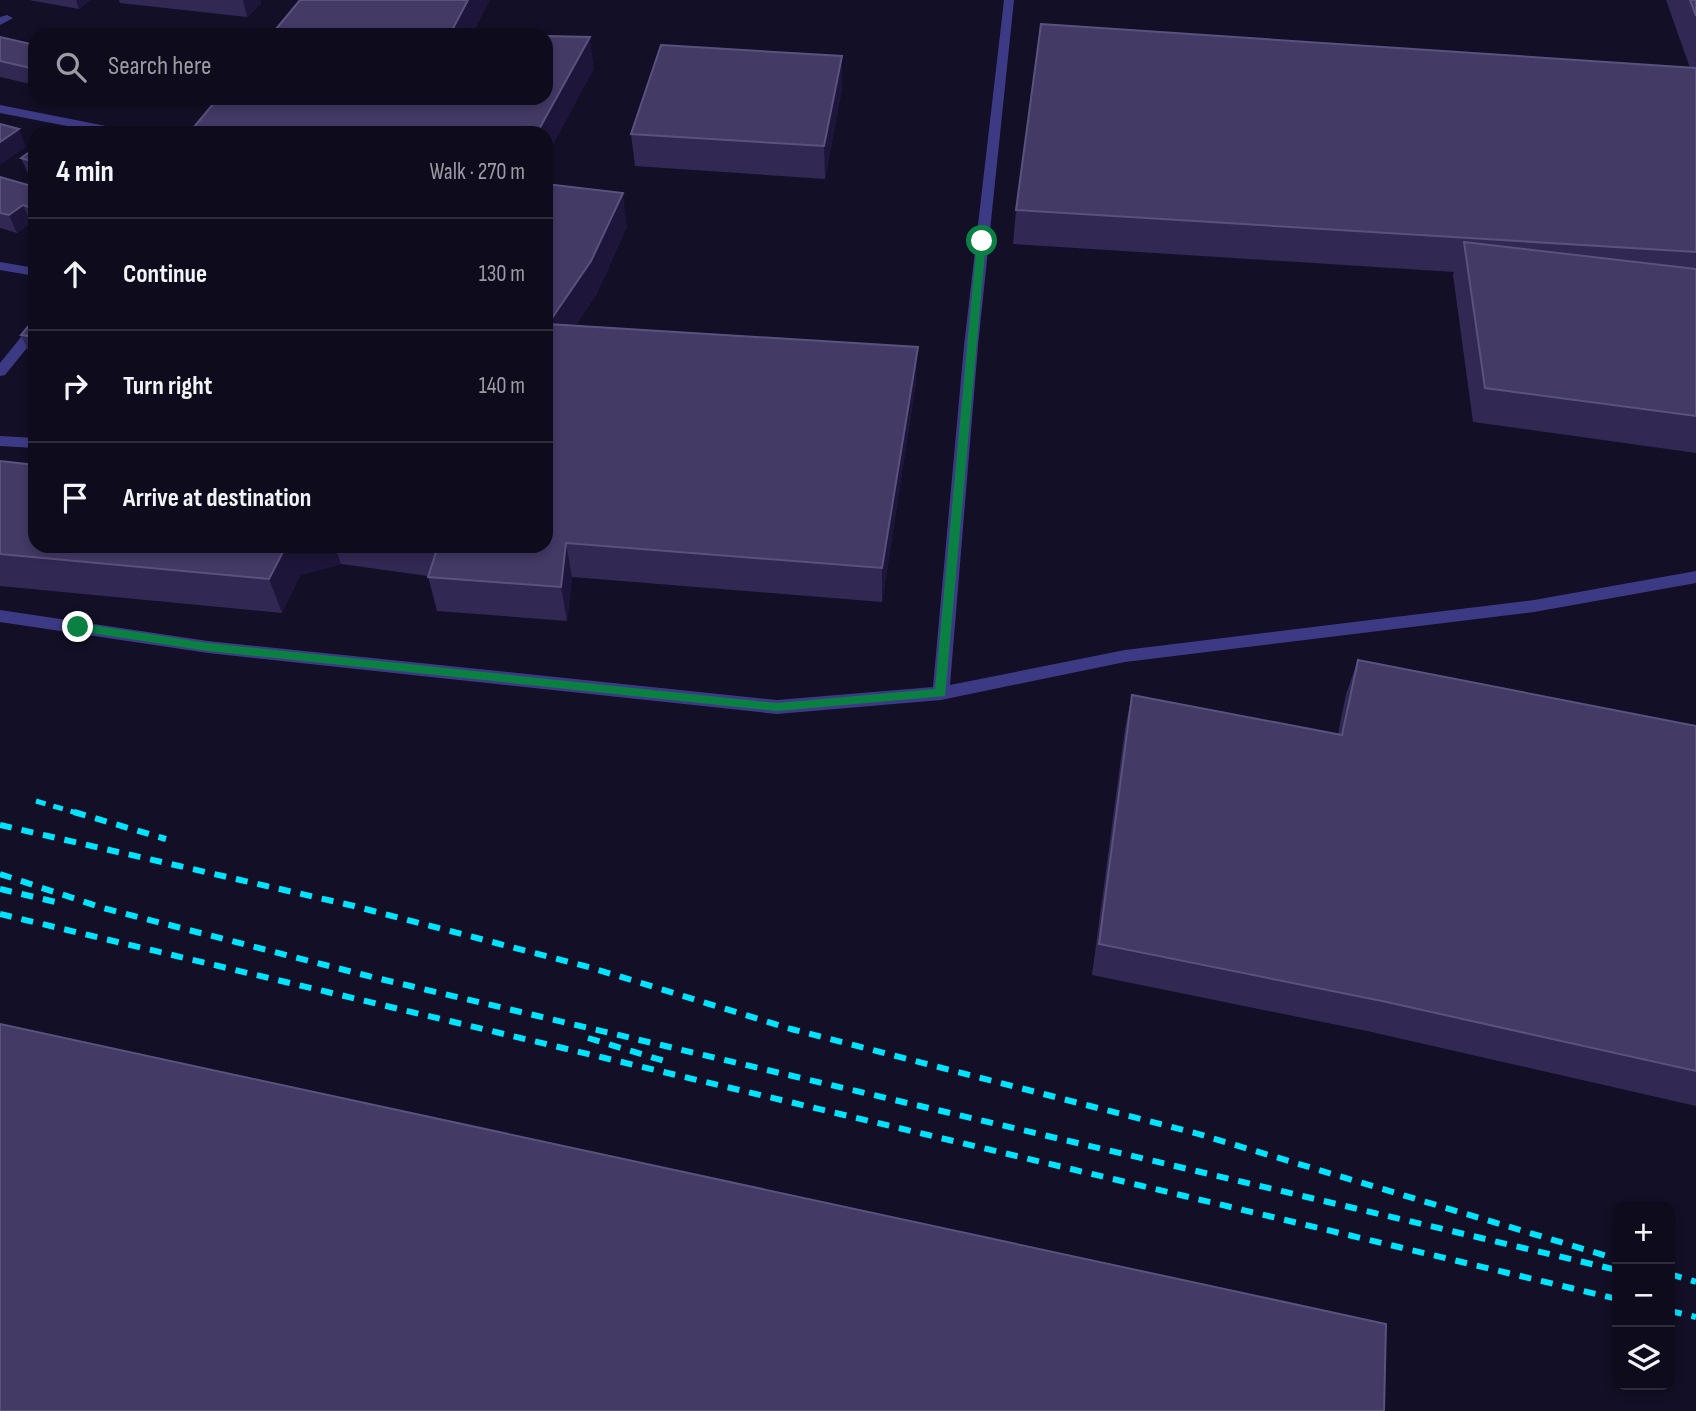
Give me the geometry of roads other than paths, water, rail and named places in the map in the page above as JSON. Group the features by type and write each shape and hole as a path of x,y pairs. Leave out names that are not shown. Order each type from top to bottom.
{"street":[{"path":"941,693 971,346 1009,0"},
{"path":"0,109 86,126"},
{"path":"0,266 28,271"},
{"path":"0,372 28,338"},
{"path":"0,442 28,443"},
{"path":"0,616 208,647 777,707 941,693 1125,656 1534,606 1696,577"}],"railway":[{"path":"36,801 80,814"},
{"path":"74,812 166,839"},
{"path":"0,825 354,906 592,968 791,1029 1195,1133 1612,1258"},
{"path":"0,874 103,908 372,977 1612,1269"},
{"path":"0,889 60,903"},
{"path":"0,914 1612,1298"},
{"path":"588,1038 671,1063"},
{"path":"1675,1276 1696,1282"},
{"path":"1675,1312 1696,1317"}]}
